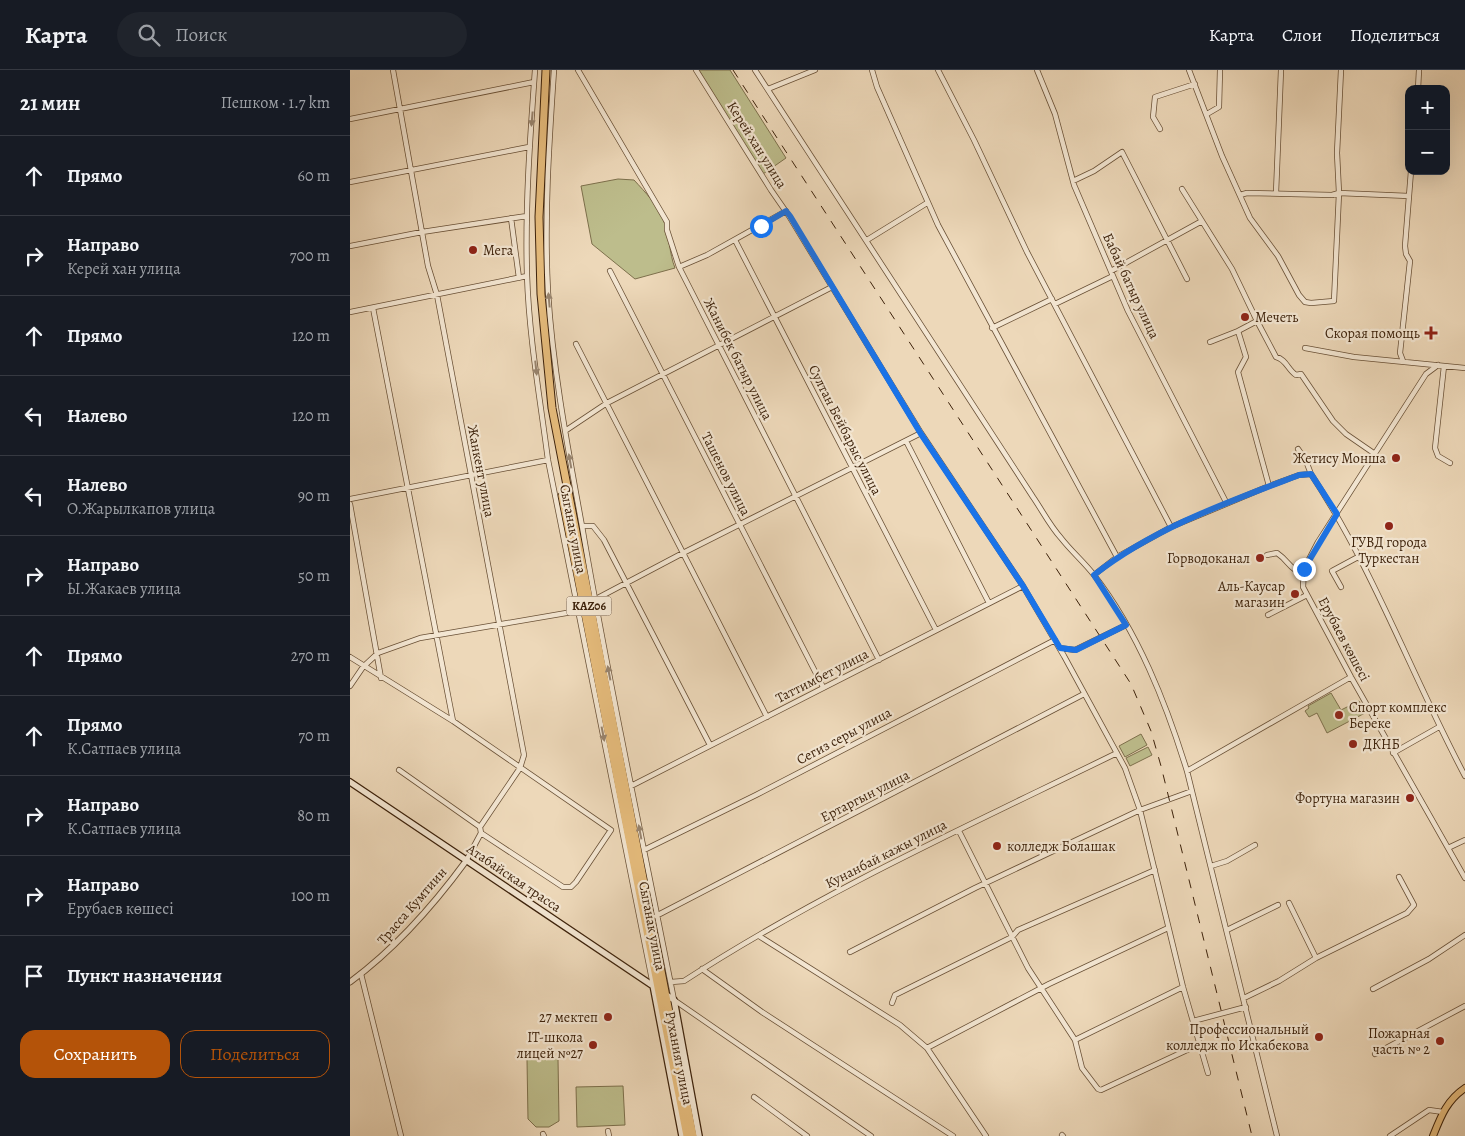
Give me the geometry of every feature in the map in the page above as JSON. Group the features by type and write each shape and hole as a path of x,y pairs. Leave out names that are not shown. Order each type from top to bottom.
{"highway":[{"name":"KАZ06","path":"542,70 534,217 536,295 545,392 556,463 656,987 687,1136"},
{"name":"KАZ06","path":"546,70 539,217 541,294 552,408 693,1136"}],"main road":[{"name":"Атабайская трасса","path":"350,782 674,1000"},
{"name":"Руханият улица","path":"656,987 682,1136"},
{"name":"Руханият улица","path":"674,1000 699,1136"},
{"path":"1433,1136 1442,1112 1455,1094 1465,1088"}],"street":[{"name":"Жанкент улица","path":"393,70 428,266 437,295 524,756 520,768"},
{"name":"Сыганак улица","path":"535,70 529,147 527,216 528,276 536,373 548,460 656,987"},
{"path":"554,70 547,181 547,247 554,352 565,431 594,600 674,1000 871,1136"},
{"name":"Жанибек батыр улица","path":"578,70 667,222 667,230 679,267 879,660"},
{"name":"Керей хан улица","path":"696,70 786,211 921,434 1023,586 1060,648 1117,753 1133,787 1140,810 1183,987 1208,1073"},
{"path":"755,70 867,240 966,397 1059,536 1094,575 1126,625 1172,723 1187,771 1228,930 1277,1136"},
{"path":"768,89 815,70"},
{"path":"872,70 877,87 927,202 992,328 1117,557"},
{"path":"938,70 1053,302 1171,528"},
{"name":"Бабай батыр улица","path":"1037,70 1055,114 1073,182 1128,311 1226,502"},
{"path":"1189,70 1222,156 1250,218 1278,256 1299,295 1305,302 1311,303 1334,301 1339,193 1337,153 1341,70"},
{"path":"1207,114 1218,107 1220,70"},
{"path":"1276,193 1281,70"},
{"path":"1418,85 1419,70"},
{"path":"350,119 534,82"},
{"path":"1160,129 1154,117 1155,97 1195,84"},
{"path":"350,182 529,147"},
{"path":"1073,182 1094,171 1122,152 1188,279"},
{"path":"1403,361 1400,353 1410,261 1406,254 1405,246 1411,175"},
{"path":"1182,189 1232,269 1276,357 1282,358 1292,373 1296,375 1301,374 1305,378 1333,421 1346,434 1375,454"},
{"path":"1240,195 1247,193 1276,193 1332,196 1339,193 1409,196"},
{"path":"867,240 927,202"},
{"path":"679,267 734,240 786,211"},
{"path":"350,246 422,232 527,216"},
{"path":"511,218 519,278"},
{"path":"992,328 1053,302 1112,273 1202,220"},
{"name":"Султан Бейбарыс улица","path":"734,240 936,630"},
{"name":"Ташенов улица","path":"610,271 823,686"},
{"path":"350,312 528,276"},
{"path":"565,431 607,403 832,287"},
{"path":"373,308 453,721"},
{"path":"1210,342 1257,321"},
{"path":"1238,331 1246,357 1238,372 1269,486"},
{"path":"576,344 767,717"},
{"path":"1305,348 1354,357 1465,368"},
{"name":"Ерубаев көшесі","path":"1438,366 1426,374 1318,542 1304,569 1304,587 1393,753 1465,878"},
{"path":"1444,366 1435,448 1438,456 1450,463"},
{"path":"594,600 795,496 921,434"},
{"path":"906,441 989,603"},
{"path":"1298,449 1306,461 1311,474 1337,514 1439,727 1465,776"},
{"path":"350,499 548,460"},
{"path":"1094,575 1117,557 1171,528 1226,502 1299,475 1311,474"},
{"path":"350,504 381,678"},
{"path":"582,526 593,526 598,531 710,746"},
{"path":"1267,554 1278,553 1285,558 1291,569 1304,575"},
{"path":"1340,587 1332,571 1358,557"},
{"name":"Таттимбет улица","path":"631,786 767,717 823,686 879,660 1023,586"},
{"path":"1268,615 1307,595"},
{"path":"350,686 363,666 378,653 420,638 578,611"},
{"path":"1060,648 1076,650 1126,625"},
{"name":"Сегиз серы улица","path":"644,850 756,795 1055,640"},
{"path":"350,657 453,721 611,830 572,887 563,887 480,830 399,770"},
{"path":"1187,771 1351,677"},
{"name":"Ертаргын улица","path":"656,916 1084,694"},
{"path":"1393,753 1439,727"},
{"name":"Кунанбай кажы улица","path":"671,982 684,981 812,904 958,830 1117,753"},
{"path":"466,861 480,830 520,768"},
{"path":"850,952 985,884 1140,810 1192,791"},
{"path":"958,830 1012,937 1074,1040 1082,1068 1099,1090 1200,1044"},
{"path":"1448,848 1465,840"},
{"path":"1211,866 1227,861 1254,845"},
{"name":"Трасса Кумтиин","path":"350,982 379,960 394,945 443,892 466,861"},
{"path":"892,1003 895,995 1012,937 1018,930 1059,910 1155,870"},
{"path":"1244,998 1279,981 1316,958 1407,913 1414,905 1399,877"},
{"path":"1289,903 1316,958"},
{"path":"1228,930 1278,905"},
{"path":"927,1048 1041,988 1168,928"},
{"path":"1373,989 1428,959 1465,935"},
{"path":"758,936 900,1025 927,1048 986,1136"},
{"path":"702,969 762,1012 954,1136"},
{"path":"361,974 401,1136"},
{"path":"1074,1040 1183,987"},
{"path":"1376,1054 1465,1006"},
{"path":"1193,1021 1246,1007"},
{"path":"754,1097 807,1136"},
{"path":"1390,1136 1429,1110 1442,1112"}],"green space":[{"path":"698,70 730,70 786,158 763,174"},
{"path":"618,179 634,180 655,205 662,216 666,228 675,268 635,279 592,244 581,186"},
{"name":"Спорт комплекс Береке","path":"1331,693 1341,710 1359,701 1365,713 1327,733 1317,713 1309,717 1305,711 1309,708 1308,706"},
{"path":"1141,734 1147,745 1125,757 1119,746"},
{"path":"1148,747 1152,755 1130,766 1126,758"},
{"path":"547,1052 558,1059 559,1121 549,1127 536,1127 528,1119 527,1060 535,1053"},
{"path":"623,1086 625,1125 577,1127 576,1087"}],"railway":[{"path":"733,70 1131,684 1151,731 1161,766 1252,1136"}],"place":[{"name":"Мега","path":"473,250"},
{"name":"Мечеть","path":"1245,317"},
{"name":"Скорая помощь","path":"1431,333"},
{"name":"Жетису Монша","path":"1396,458"},
{"name":"ГУВД города Туркестан","path":"1389,526"},
{"name":"Горводоканал","path":"1260,558"},
{"name":"Аль-Каусар магазин","path":"1295,594"},
{"name":"Спорт комплекс Береке","path":"1339,715"},
{"name":"ДКНБ","path":"1353,744"},
{"name":"Фортуна магазин","path":"1410,798"},
{"name":"колледж Болашак","path":"997,846"},
{"name":"27 мектеп","path":"608,1017"},
{"name":"Профессиональный колледж по Искабекова","path":"1319,1037"},
{"name":"Пожарная часть № 2","path":"1440,1041"},
{"name":"IT-школа лицей №27","path":"593,1045"}],"route":[{"path":"761,226 786,211 790,216 921,434 1023,586 1060,648 1076,650 1126,625 1094,575 1117,557 1171,528 1226,502 1299,475 1311,474 1337,514 1318,542 1304,569"}]}
